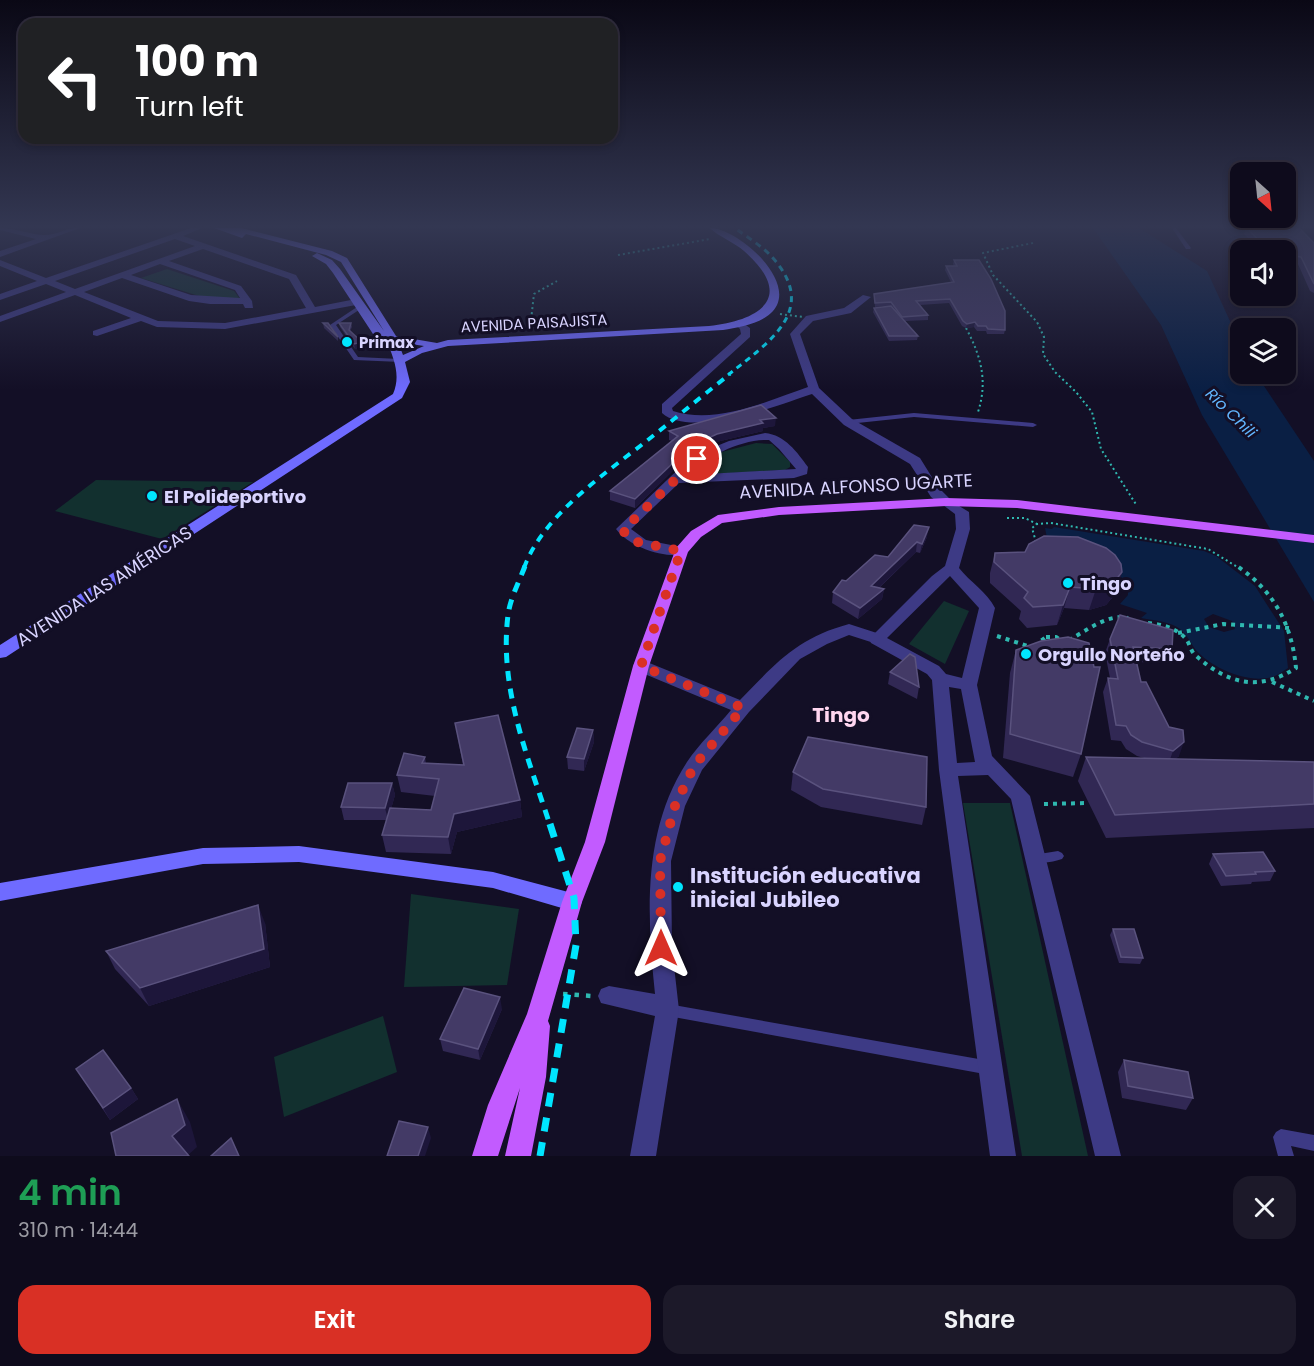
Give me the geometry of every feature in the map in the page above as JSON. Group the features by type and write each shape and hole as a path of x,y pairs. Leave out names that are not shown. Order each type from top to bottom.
{"main road":[{"name":"AVENIDA LAS AMÉRICAS","path":"344,282 377,332 389,338"},
{"name":"AVENIDA LAS AMÉRICAS","path":"0,653 398,396 404,382 388,329 358,282"},
{"name":"AVENIDA PAISAJISTA","path":"389,338 438,345 530,337 696,330 740,324 754,319 773,305 776,296 771,282"},
{"name":"AVENIDA PAISAJISTA","path":"399,361 438,345"},
{"name":"AVENIDA ALFONSO UGARTE","path":"485,1156 500,1105 539,1014 572,902 595,842 641,666 681,551 696,534 718,519 779,511 946,502 1017,504 1314,539"},
{"path":"0,892 203,856 299,855 493,880 572,902"},
{"name":"AVENIDA ALFONSO UGARTE","path":"518,1156 534,1077 539,1014"}],"street":[{"path":"0,297 45,282 157,324 195,326 225,326 358,304"},
{"path":"0,319 108,282"},
{"path":"142,282 189,298 210,301 247,301"},
{"path":"220,282 238,288 247,301 255,321"},
{"path":"296,282 312,310"},
{"path":"866,297 861,303 833,316 807,317 795,334 814,389 848,422 915,462 924,471 935,496 962,512 963,529 952,568 937,579 877,639"},
{"path":"97,333 140,318"},
{"path":"740,324 745,328 746,335 666,407 668,414 690,420 722,416 762,407 814,389"},
{"path":"677,479 794,474 802,471 802,467 773,438 763,436 709,452 697,459 623,530 628,538 637,542 681,551"},
{"path":"952,568 987,608 969,685 982,759 1020,796 1108,1156"},
{"path":"643,1156 668,1010 661,948 660,861 675,806 694,766 743,708 794,655 821,639 849,629 877,639 933,670 940,679 948,770 1003,1156"},
{"path":"641,666 743,708"},
{"path":"940,679 969,685"},
{"path":"948,770 992,768"},
{"path":"609,996 649,1002 668,1010"}],"lane":[{"path":"358,304 333,326 356,359 399,361"},
{"path":"848,422 914,415 975,418 1033,425"},
{"path":"1036,858 1058,856"},
{"path":"668,1010 991,1068"},
{"path":"1286,1156 1281,1137 1314,1143"}],"path":[{"path":"530,337 534,294 555,282"},
{"path":"1000,282 1037,322 1044,337 1043,354 1055,372 1076,392 1092,412 1101,449 1137,507 1153,521"},
{"path":"780,314 807,317"},
{"path":"966,328 980,352 984,396 975,418"},
{"path":"1037,546 1032,528 1037,524 1051,523 1208,549 1228,560 1260,586 1282,610 1291,628 1296,648 1296,668 1278,681 1252,685 1228,676 1192,652 1186,640 1179,633 1160,624 1137,623"},
{"path":"1065,642 1112,618 1124,616 1130,619"},
{"path":"1179,633 1223,624 1291,628"},
{"path":"983,626 1002,639 1041,649 1049,654 1063,655 1069,651 1065,642 1056,637 1042,638 1038,643 1041,649"},
{"path":"1272,682 1314,701"},
{"path":"1044,804 1088,803"}],"green space":[{"path":"154,282 206,282 234,291 241,300 212,300"},
{"path":"756,443 772,444 790,462 790,467 785,470 693,475 691,471 710,455"},
{"name":"El Polideportivo","path":"96,480 253,482 162,539 55,511"},
{"path":"944,601 969,611 945,664 909,644"},
{"path":"963,803 1010,803 1088,1156 1022,1156"},
{"path":"411,894 519,909 507,985 404,987"},
{"path":"383,1016 397,1072 284,1117 274,1057"}],"water":[{"name":"Río Chili","path":"1131,282 1212,282 1230,321 1230,384 1263,384 1314,461 1314,602 1202,415 1161,325"},
{"path":"1054,527 1204,551 1216,556 1255,586 1284,631 1288,668 1278,675 1262,679 1241,676 1220,668 1195,649 1181,629 1165,622 1141,618 1147,613 1120,604 1128,595 1128,584 1115,571 1047,538 1045,528","holes":["1213,614 1232,621 1235,629 1224,632 1209,627 1204,619"]}],"building":[{"path":"954,282 992,282 1005,311 1005,330 988,329 986,326 978,326 975,322 967,324 950,299 916,301 928,315 902,317 891,302 875,303 874,294"},
{"path":"891,306 918,336 889,336 874,308"},
{"path":"323,323 328,323 338,337"},
{"path":"339,323 351,323 349,330 362,342 354,344"},
{"path":"761,405 776,418 760,420 763,423 717,434 691,446 635,499 610,491 678,436 669,431"},
{"path":"914,525 929,527 922,544 917,542 871,586 884,589 860,608 833,592 842,580 846,581 875,555 888,557"},
{"path":"1044,536 1078,537 1106,548 1121,564 1122,572 1112,585 1096,589 1070,587 1063,605 1033,607 1024,598 1028,592 994,562 995,553 1025,552 1029,544"},
{"path":"1120,615 1173,630 1172,649 1133,647 1141,682 1146,682 1169,727 1183,730 1184,742 1173,751 1142,742 1131,735 1126,726 1116,725 1108,678 1118,679 1110,639"},
{"path":"1068,637 1089,643 1094,667 1100,667 1081,754 1010,734 1016,650 1041,641"},
{"path":"910,654 915,657 919,687 890,672"},
{"path":"498,715 520,800 454,814 448,837 382,835 390,808 431,810 439,779 397,775 404,753 425,757 422,763 464,765 455,723"},
{"path":"577,728 593,730 584,759 567,757"},
{"path":"808,737 927,757 926,807 823,789 793,772"},
{"path":"1086,757 1314,762 1314,804 1115,815"},
{"path":"348,783 392,783 385,808 341,807"},
{"path":"1263,852 1275,871 1226,876 1213,854"},
{"path":"258,905 264,949 140,988 106,951"},
{"path":"1113,929 1134,929 1143,958 1121,957"},
{"path":"464,988 500,997 478,1049 440,1039"},
{"path":"103,1050 131,1088 103,1108 76,1069"},
{"path":"1124,1060 1188,1072 1193,1098 1128,1086"},
{"path":"177,1099 185,1125 172,1136 189,1156 116,1156 111,1133"},
{"path":"399,1121 428,1127 418,1156 387,1156"},
{"path":"231,1138 239,1156 211,1156"}],"railway":[{"path":"728,375 759,350 783,324 790,309 791,293 788,282"},
{"path":"524,568 545,531 575,498 730,374"},
{"path":"525,566 509,609 506,642 508,668 517,720 549,822"},
{"path":"540,1156 576,945 574,898 549,821"}],"place":[{"name":"Primax","path":"347,342"},
{"name":"El Polideportivo","path":"152,496"},
{"name":"Tingo","path":"1068,583"},
{"name":"Orgullo Norteño","path":"1026,654"},
{"name":"Institución educativa inicial Jubileo","path":"678,887"}],"district":[{"name":"Tingo","path":"841,715"}],"route":[{"path":"661,948 660,861 675,806 694,766 743,708 641,666 681,551 637,542 628,538 623,530 697,459"}]}
